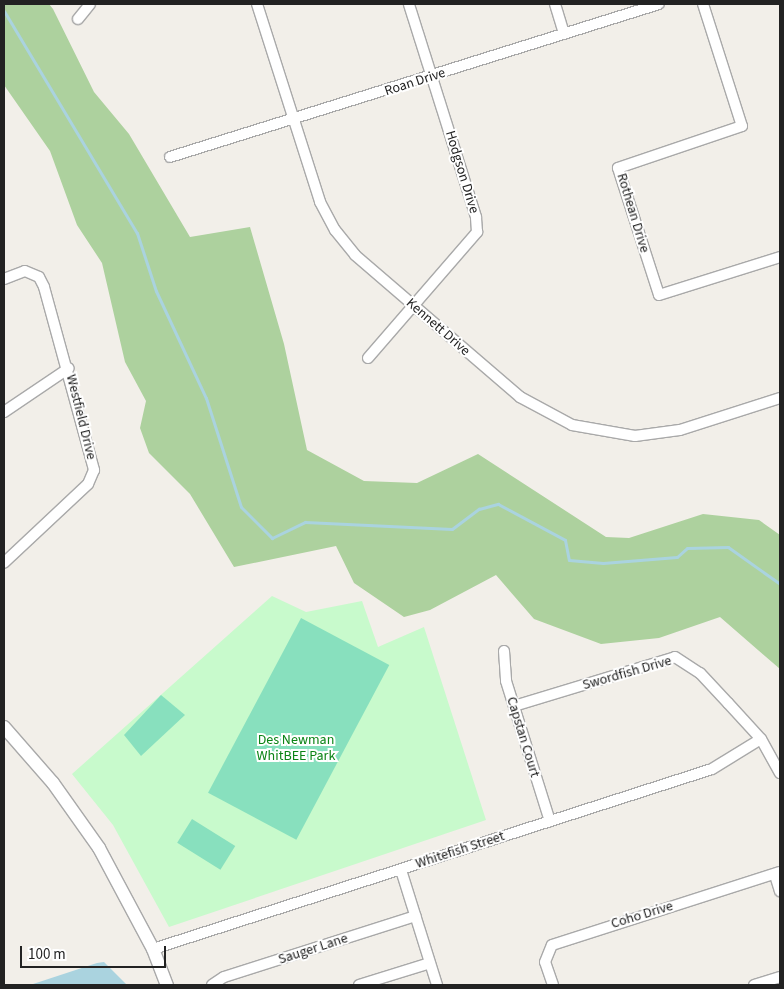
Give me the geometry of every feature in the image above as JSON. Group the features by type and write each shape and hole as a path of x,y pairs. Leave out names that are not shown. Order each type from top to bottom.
{"street":[{"path":"78,19 90,4"},
{"name":"Kennett Drive","path":"257,4 320,202 335,230 355,255 520,397 543,412 594,431 656,436 780,398"},
{"path":"409,4 432,76"},
{"path":"555,4 564,34"},
{"name":"Roan Drive","path":"170,156 294,120 659,4"},
{"name":"Rothean Drive","path":"703,4 742,126 618,168 659,295 780,257"},
{"name":"Hodgson Drive","path":"414,306 477,232 432,76"},
{"name":"Westfield Drive","path":"4,279 25,271 39,277 69,368 91,452 91,479 4,563"},
{"path":"368,358 414,306"},
{"path":"4,412 69,368"},
{"name":"Capstan Court","path":"504,651 506,681 550,821"},
{"name":"Swordfish Drive","path":"514,706 675,658 700,673 761,739 780,773"},
{"path":"4,727 54,783 100,848 153,949 166,985"},
{"name":"Whitefish Street","path":"153,949 712,770 761,739"},
{"path":"400,870 437,985"},
{"path":"778,873 780,891"},
{"name":"Coho Drive","path":"552,985 545,962 552,945 778,873"},
{"name":"Sauger Lane","path":"212,985 224,977 415,916"},
{"path":"359,985 430,963"},
{"path":"754,985 780,977"}],"green space":[{"path":"4,4 49,4 53,9 94,92 129,134 190,237 250,227 284,344 307,450 364,481 417,483 478,454 606,537 629,538 703,514 759,520 780,535 780,669 720,617 659,638 601,644 534,619 496,575 430,610 404,617 354,583 336,546 234,567 190,494 149,453 140,428 146,401 125,362 102,263 77,225 50,151 4,85"},
{"name":"Des Newman WhitBEE Park","path":"272,596 306,612 362,601 378,647 424,627 486,820 169,927 113,825 72,774"},
{"path":"301,618 389,665 296,840 208,793"},
{"path":"161,695 185,715 141,756 124,735"},
{"path":"192,819 235,846 220,870 177,843"}],"water":[{"path":"104,962 127,985 30,985 97,963"}],"waterway":[{"path":"4,11 137,233 156,291 206,398 241,507 272,538 305,522 452,529 479,509 498,504 565,540 569,560 603,563 677,557 687,548 728,547 780,584"}]}
